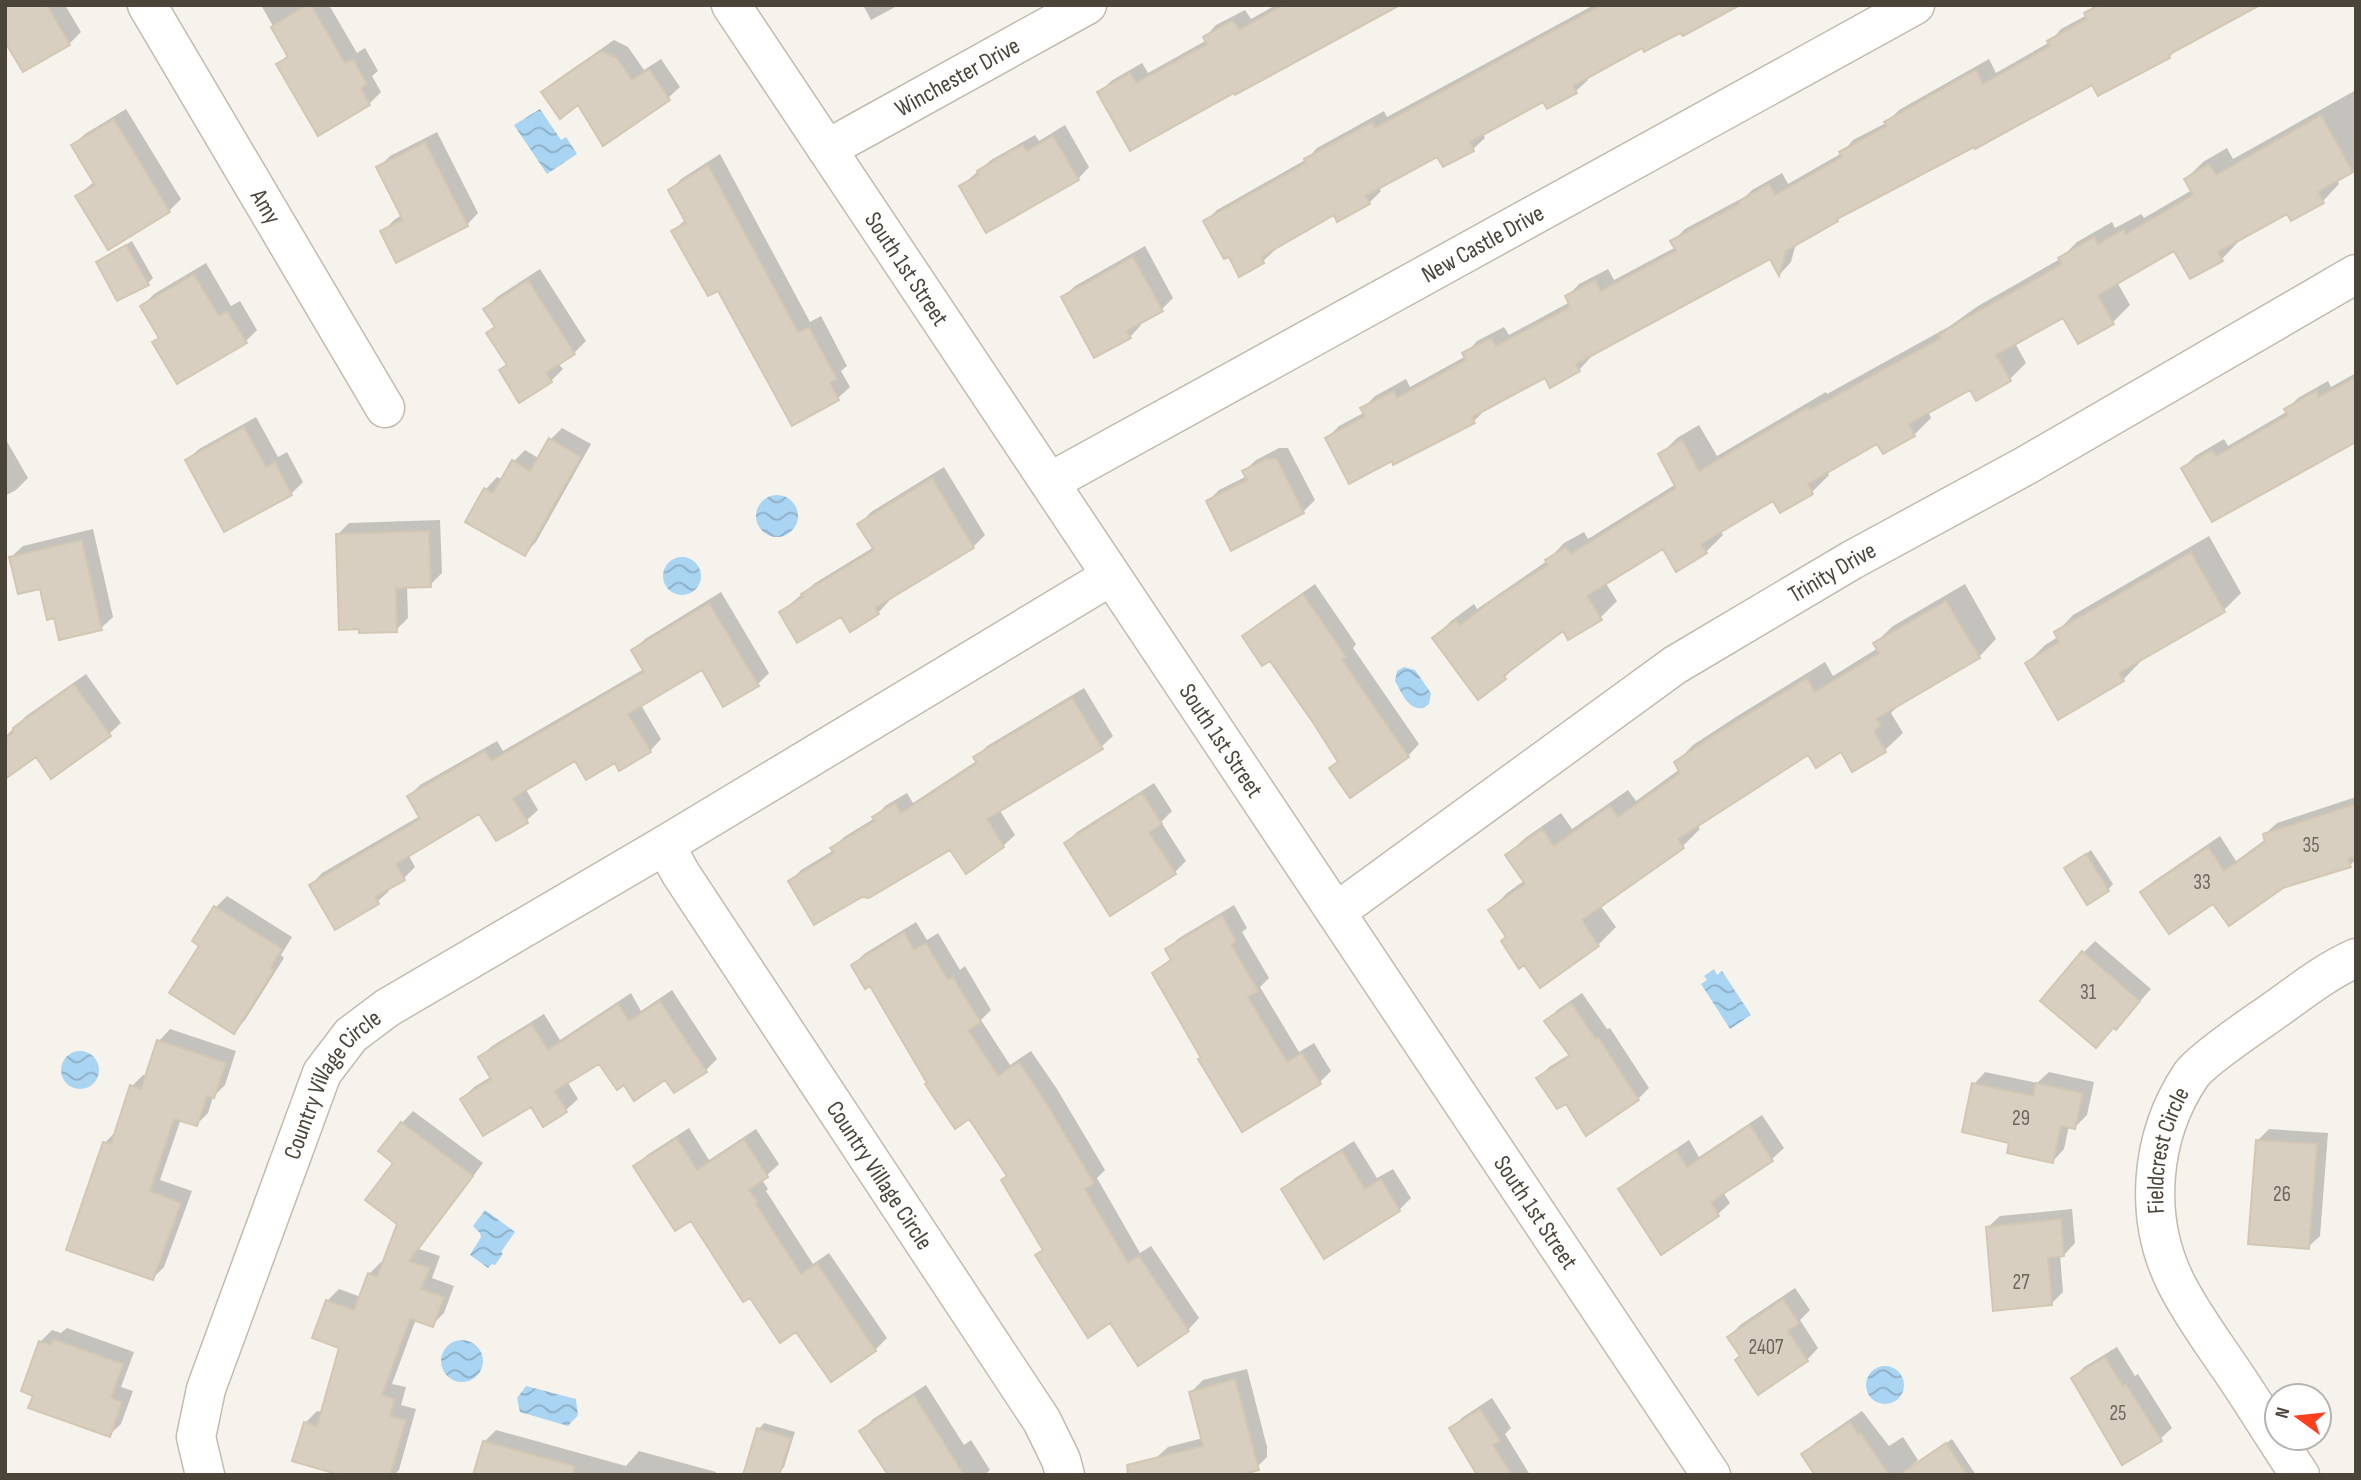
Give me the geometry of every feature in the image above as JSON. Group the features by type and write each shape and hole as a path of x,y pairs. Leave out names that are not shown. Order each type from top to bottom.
{"street":[{"name":"Amy","path":"147,5 386,408"},
{"name":"South 1st Street","path":"731,5 1711,1475"},
{"name":"Winchester Drive","path":"827,149 1087,5"},
{"name":"New Castle Drive","path":"1050,482 1915,5"},
{"name":"Trinity Drive","path":"1336,912 1675,665 1852,560 2025,466 2356,274"},
{"name":"Country Village Circle","path":"205,1475 195,1437 206,1389 322,1073 351,1035 387,1008 1111,576"},
{"name":"Country Village Circle","path":"664,845 1041,1421 1061,1460 1065,1475"},
{"name":"Fieldcrest Circle","path":"2300,1475 2196,1321 2175,1281 2161,1245 2154,1186 2164,1129 2192,1073 2244,1031 2327,973 2356,958"}],"water":[{"path":"540,109 561,140 566,137 577,154 547,174 514,125"},
{"path":"777,495 792,501 798,516 792,531 777,537 762,531 756,516 762,501"},
{"path":"682,557 696,562 701,576 696,590 682,595 668,590 663,576 668,562"},
{"path":"1404,667 1415,670 1431,693 1429,704 1424,708 1410,704 1395,681 1397,671"},
{"path":"1714,969 1717,975 1722,971 1751,1015 1730,1029 1701,984 1707,980 1704,976"},
{"path":"80,1051 93,1057 99,1070 93,1083 80,1089 67,1083 61,1070 67,1057"},
{"path":"485,1210 515,1232 495,1265 492,1264 488,1268 470,1255 481,1237 473,1226"},
{"path":"462,1340 477,1346 483,1361 477,1376 462,1382 447,1376 441,1361 447,1346"},
{"path":"1885,1366 1898,1372 1904,1385 1898,1398 1885,1404 1872,1398 1866,1385 1872,1372"},
{"path":"526,1386 576,1399 577,1417 568,1426 520,1412 517,1398"}],"building":[{"path":"5,5 47,5 70,45 23,72 5,42"},
{"path":"311,5 345,63 353,59 367,84 361,88 370,105 318,136 276,64 288,57 271,27"},
{"path":"1283,5 1400,5 1130,151 1097,92 1130,73 1136,83 1207,44 1203,37 1233,20 1239,30"},
{"path":"1601,5 1740,5 1683,36 1680,33 1644,52 1642,48 1573,86 1577,93 1547,109 1543,102 1470,142 1474,151 1443,167 1437,157 1365,196 1370,204 1337,222 1334,215 1261,257 1264,263 1239,277 1229,257 1224,259 1203,221 1306,163 1304,159 1372,122 1375,128"},
{"path":"2099,5 2260,5 2168,55 2170,58 2098,96 2092,85 1975,149 1974,147 1837,219 1838,221 1786,251 1779,276 1770,259 1576,364 1580,371 1550,388 1545,378 1472,417 1475,423 1349,484 1325,438 1365,416 1360,408 1394,391 1397,398 1466,360 1462,353 1491,338 1496,346 1570,307 1565,296 1595,280 1601,291 1676,251 1670,241 1739,204 1738,202 1769,184 1775,195 1842,157 1839,152 1887,126 1884,122 1976,70 1983,84 2050,46 2047,41 2087,19 2084,13"},
{"path":"601,51 617,58 632,80 649,69 670,100 603,146 578,105 560,119 541,92"},
{"path":"2321,115 2353,172 2318,192 2324,203 2291,221 2287,214 2218,252 2223,261 2190,279 2174,251 2098,295 2114,324 2078,344 2063,318 1996,355 2011,381 1976,401 1970,390 1909,424 1915,436 1883,454 1877,444 1808,484 1813,494 1780,513 1773,501 1701,544 1707,553 1676,572 1663,549 1587,596 1602,620 1568,640 1563,631 1503,676 1506,679 1478,700 1432,638 1456,620 1460,625 1494,599 1548,565 1545,560 1566,547 1571,554 1676,488 1658,454 1682,440 1699,471 1808,407 1810,410 1941,338 1939,335 1959,322 2062,264 2058,258 2094,237 2098,244 2124,229 2126,234 2193,195 2184,179 2209,164 2216,175"},
{"path":"114,119 170,212 108,250 75,196 95,185 71,145"},
{"path":"1053,136 1079,180 986,233 959,186 979,175 977,171 1009,152 1023,145 1027,151"},
{"path":"425,142 468,226 396,263 380,231 403,220 376,167"},
{"path":"708,165 798,332 809,327 837,379 830,383 839,400 792,426 718,291 708,296 671,231 686,223 668,190"},
{"path":"126,245 149,285 117,301 96,262"},
{"path":"1133,257 1163,311 1127,331 1131,338 1094,358 1061,297"},
{"path":"194,274 219,316 227,311 247,343 177,384 152,342 159,338 140,306"},
{"path":"528,280 575,354 546,373 552,382 519,403 499,370 507,365 486,333 495,327 483,309"},
{"path":"2356,377 2356,442 2212,522 2181,468 2212,450 2216,456 2288,415 2284,409 2316,391 2319,397"},
{"path":"244,427 266,467 275,462 292,495 224,532 185,460"},
{"path":"549,438 581,457 525,556 465,522 484,488 493,493 512,460 530,471"},
{"path":"1266,459 1277,459 1304,513 1231,551 1206,501 1247,480 1242,471"},
{"path":"932,478 974,548 875,608 879,614 850,632 841,617 797,643 779,612 803,597 801,594 874,550 857,524"},
{"path":"429,531 431,587 396,588 397,632 359,633 359,629 339,630 336,534"},
{"path":"82,540 102,630 59,640 54,618 47,620 40,589 18,594 9,557"},
{"path":"2191,552 2225,612 2119,673 2124,681 2058,720 2025,663 2059,642 2054,632"},
{"path":"1303,594 1346,657 1342,660 1409,757 1350,798 1329,768 1338,762 1314,724 1270,661 1262,666 1242,636"},
{"path":"1946,601 1980,658 1876,719 1881,726 1874,731 1886,752 1852,772 1841,752 1816,768 1808,755 1678,839 1684,848 1582,920 1599,946 1540,988 1524,965 1519,969 1501,941 1506,937 1488,910 1525,884 1505,855 1542,829 1554,846 1610,806 1618,817 1680,773 1674,762 1719,732 1807,678 1815,692 1879,653 1873,643"},
{"path":"709,603 759,686 723,707 702,670 628,714 651,752 619,771 615,763 586,780 575,761 513,798 528,823 496,841 479,814 396,864 405,880 375,897 379,904 335,930 309,885 420,819 407,796 485,751 491,761 644,672 631,650"},
{"path":"74,684 111,736 51,779 36,757 5,779 5,738 13,733 13,728"},
{"path":"1072,698 1103,749 987,819 1004,847 966,874 950,850 869,898 862,897 814,925 788,881 834,853 830,848 875,821 872,817 895,803 901,813 977,763 973,757"},
{"path":"1142,793 1162,824 1149,832 1176,874 1110,916 1064,843"},
{"path":"2356,804 2356,856 2348,859 2351,867 2283,888 2229,926 2213,904 2169,934 2140,892 2208,847 2224,871 2265,842 2263,834"},
{"path":"2086,854 2109,891 2087,905 2064,868"},
{"path":"214,906 282,949 270,968 274,970 234,1034 169,993 199,946 192,941"},
{"path":"1222,915 1236,941 1231,944 1258,991 1248,997 1287,1062 1302,1053 1321,1084 1242,1132 1198,1059 1201,1058 1152,973 1171,960 1165,949"},
{"path":"904,932 914,950 926,943 948,980 953,977 981,1023 968,1030 998,1076 1019,1062 1094,1183 1085,1189 1128,1263 1139,1256 1189,1331 1138,1366 1110,1323 1088,1338 1035,1255 1043,1250 1001,1180 1007,1176 969,1119 955,1129 925,1084 927,1083 870,986 865,989 851,965"},
{"path":"2082,951 2140,1001 2116,1030 2113,1028 2096,1048 2040,1001"},
{"path":"660,1001 707,1072 674,1093 665,1080 634,1101 624,1085 617,1090 599,1064 555,1091 567,1112 543,1127 531,1107 483,1136 460,1099 491,1079 478,1057 532,1024 548,1050 618,1004 629,1021"},
{"path":"1571,1003 1596,1039 1598,1037 1639,1100 1586,1136 1566,1104 1557,1109 1536,1078 1570,1056 1544,1021"},
{"path":"157,1040 226,1063 214,1098 207,1096 197,1126 174,1119 150,1191 181,1203 153,1280 66,1250 103,1142 111,1144 130,1085 141,1089"},
{"path":"1972,1083 2033,1096 2036,1083 2083,1093 2075,1129 2061,1126 2053,1163 2007,1153 2009,1143 1962,1132"},
{"path":"401,1122 473,1176 409,1261 430,1268 421,1289 444,1297 433,1327 410,1319 382,1395 395,1399 390,1416 406,1420 390,1475 340,1475 292,1461 304,1422 317,1426 339,1348 312,1338 326,1300 354,1310 368,1273 377,1277 397,1224 365,1200 393,1163 378,1151"},
{"path":"1750,1125 1773,1161 1711,1202 1719,1216 1661,1255 1618,1189 1676,1150 1687,1167"},
{"path":"677,1138 697,1170 744,1139 768,1177 749,1190 758,1202 756,1204 801,1274 817,1263 876,1351 831,1382 796,1332 780,1343 750,1298 743,1302 691,1221 675,1231 633,1166"},
{"path":"2256,1140 2317,1144 2309,1249 2248,1244"},
{"path":"1342,1151 1365,1189 1381,1179 1400,1211 1324,1259 1281,1189"},
{"path":"2061,1219 2064,1256 2048,1258 2052,1305 1993,1311 1986,1227"},
{"path":"1783,1299 1799,1323 1788,1331 1808,1361 1758,1395 1735,1360 1740,1356 1727,1337"},
{"path":"53,1339 123,1364 111,1398 122,1402 110,1437 28,1408 33,1396 21,1391 39,1341 51,1345"},
{"path":"2105,1357 2123,1386 2126,1384 2162,1441 2122,1465 2071,1378"},
{"path":"1235,1379 1259,1470 1241,1475 1128,1475 1127,1465 1203,1446 1189,1392"},
{"path":"914,1395 964,1475 888,1475 859,1431"},
{"path":"1480,1409 1500,1441 1493,1445 1512,1475 1477,1475 1449,1428"},
{"path":"1850,1422 1859,1435 1861,1433 1889,1475 1815,1475 1801,1454"},
{"path":"757,1428 791,1438 779,1475 743,1475"},
{"path":"483,1441 574,1466 573,1475 473,1475"},
{"path":"1946,1443 1967,1475 1899,1475"}]}
